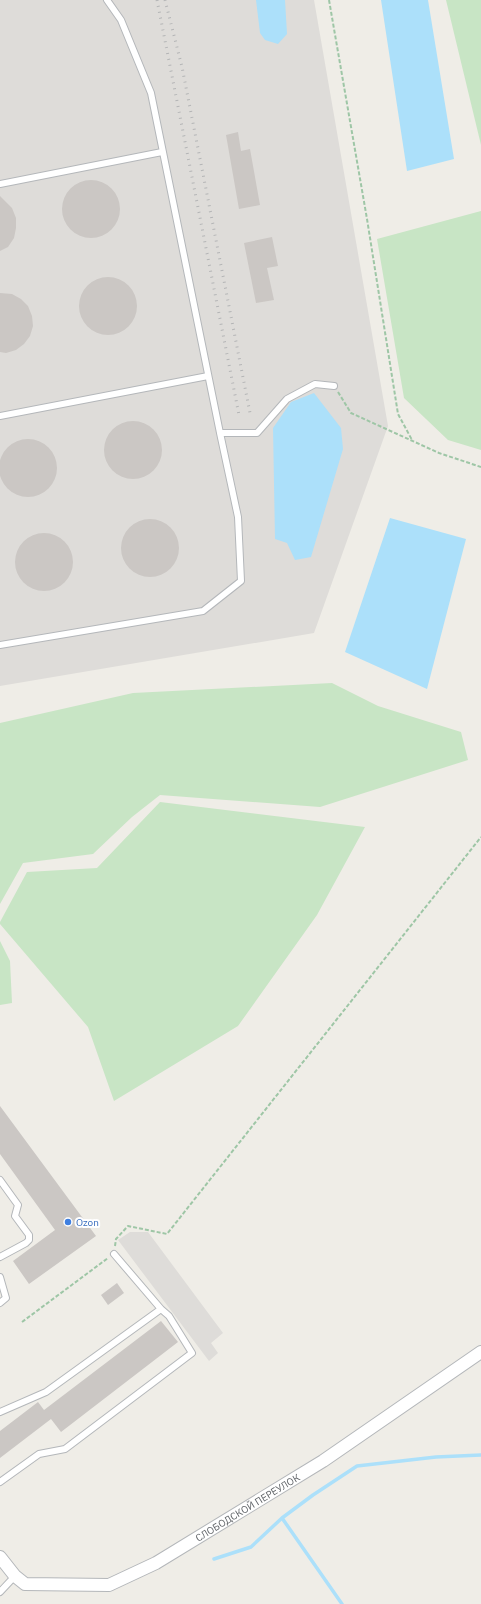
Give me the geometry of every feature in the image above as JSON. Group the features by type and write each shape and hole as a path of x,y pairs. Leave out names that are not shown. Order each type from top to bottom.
{"street":[{"name":"СЛОБОДСКОЙ ПЕРЕУЛОК","path":"0,1557 15,1576 25,1584 109,1585 156,1563 323,1461 481,1352"}],"lane":[{"path":"0,645 203,611 241,581 238,517 151,93 121,20 107,0"},
{"path":"0,184 162,152"},
{"path":"0,416 208,376"},
{"path":"220,433 257,433 287,399 315,384 334,386"},
{"path":"0,1180 18,1205 15,1216 30,1235 29,1240 26,1243 0,1257"},
{"path":"0,1482 39,1454 65,1449 192,1353 169,1316 161,1309 114,1254"},
{"path":"0,1277 6,1298 0,1303"},
{"path":"0,1412 46,1392 161,1309"},
{"path":"0,1592 15,1576"}],"path":[{"path":"328,0 367,219 398,414 412,440"},
{"path":"334,386 351,413 439,453 481,467"},
{"path":"22,1322 114,1254 116,1239 128,1226 167,1234 481,837"}],"shaded area":[{"path":"0,0 314,0 388,426 314,633 0,686"},
{"path":"130,1232 148,1232 223,1333 211,1343 218,1353 209,1361 118,1240"}],"green space":[{"path":"446,0 481,0 481,145"},
{"path":"481,211 481,450 448,440 404,398 377,239"},
{"path":"332,683 378,706 461,732 468,760 320,807 160,795 132,817 93,854 23,863 0,904 0,723 133,693"},
{"path":"160,802 365,827 317,915 238,1026 114,1101 88,1027 0,924 0,922 27,872 97,868"},
{"path":"0,941 10,961 12,1003 0,1005"}],"water":[{"path":"256,0 285,0 287,34 278,44 265,40 260,33"},
{"path":"381,0 428,0 454,159 407,171"},
{"path":"314,393 341,428 343,449 311,557 295,560 287,543 275,539 273,428 291,402"},
{"path":"390,518 466,539 427,689 345,652"}],"building":[{"path":"238,132 241,151 250,149 260,205 239,209 226,135"},
{"path":"85,180 97,180 112,188 120,203 120,215 112,230 97,238 85,238 70,230 62,215 62,203 70,188"},
{"path":"0,196 12,208 16,218 16,228 14,238 8,247 0,251"},
{"path":"272,237 278,266 267,268 274,300 256,303 244,243"},
{"path":"102,277 114,277 129,285 137,300 137,312 129,327 114,335 102,335 87,327 79,312 79,300 87,285"},
{"path":"0,293 12,294 21,299 28,306 32,316 33,326 30,336 24,344 16,350 6,353 0,352"},
{"path":"127,421 139,421 154,429 162,444 162,456 154,471 139,479 127,479 112,471 104,456 104,444 112,429"},
{"path":"22,439 34,439 49,447 57,462 57,474 49,489 34,497 22,497 7,489 -1,474 -1,462 7,447"},
{"path":"144,519 156,519 171,527 179,542 179,554 171,569 156,577 144,577 129,569 121,554 121,542 129,527"},
{"path":"38,533 50,533 65,541 73,556 73,568 65,583 50,591 38,591 23,583 15,568 15,556 23,541"},
{"path":"0,1106 96,1236 29,1284 13,1261 55,1230 0,1154"},
{"path":"117,1283 124,1293 108,1305 101,1295"},
{"path":"161,1321 178,1342 61,1432 51,1419 0,1458 0,1431 38,1402 44,1410"}],"waterway":[{"path":"214,1559 251,1547 282,1518 313,1495 357,1466 436,1457 481,1455"},
{"path":"282,1518 342,1604"}],"railway":[{"path":"157,0 239,415"},
{"path":"165,0 182,67 250,413"}],"place":[{"name":"Ozon","path":"68,1222"}]}
